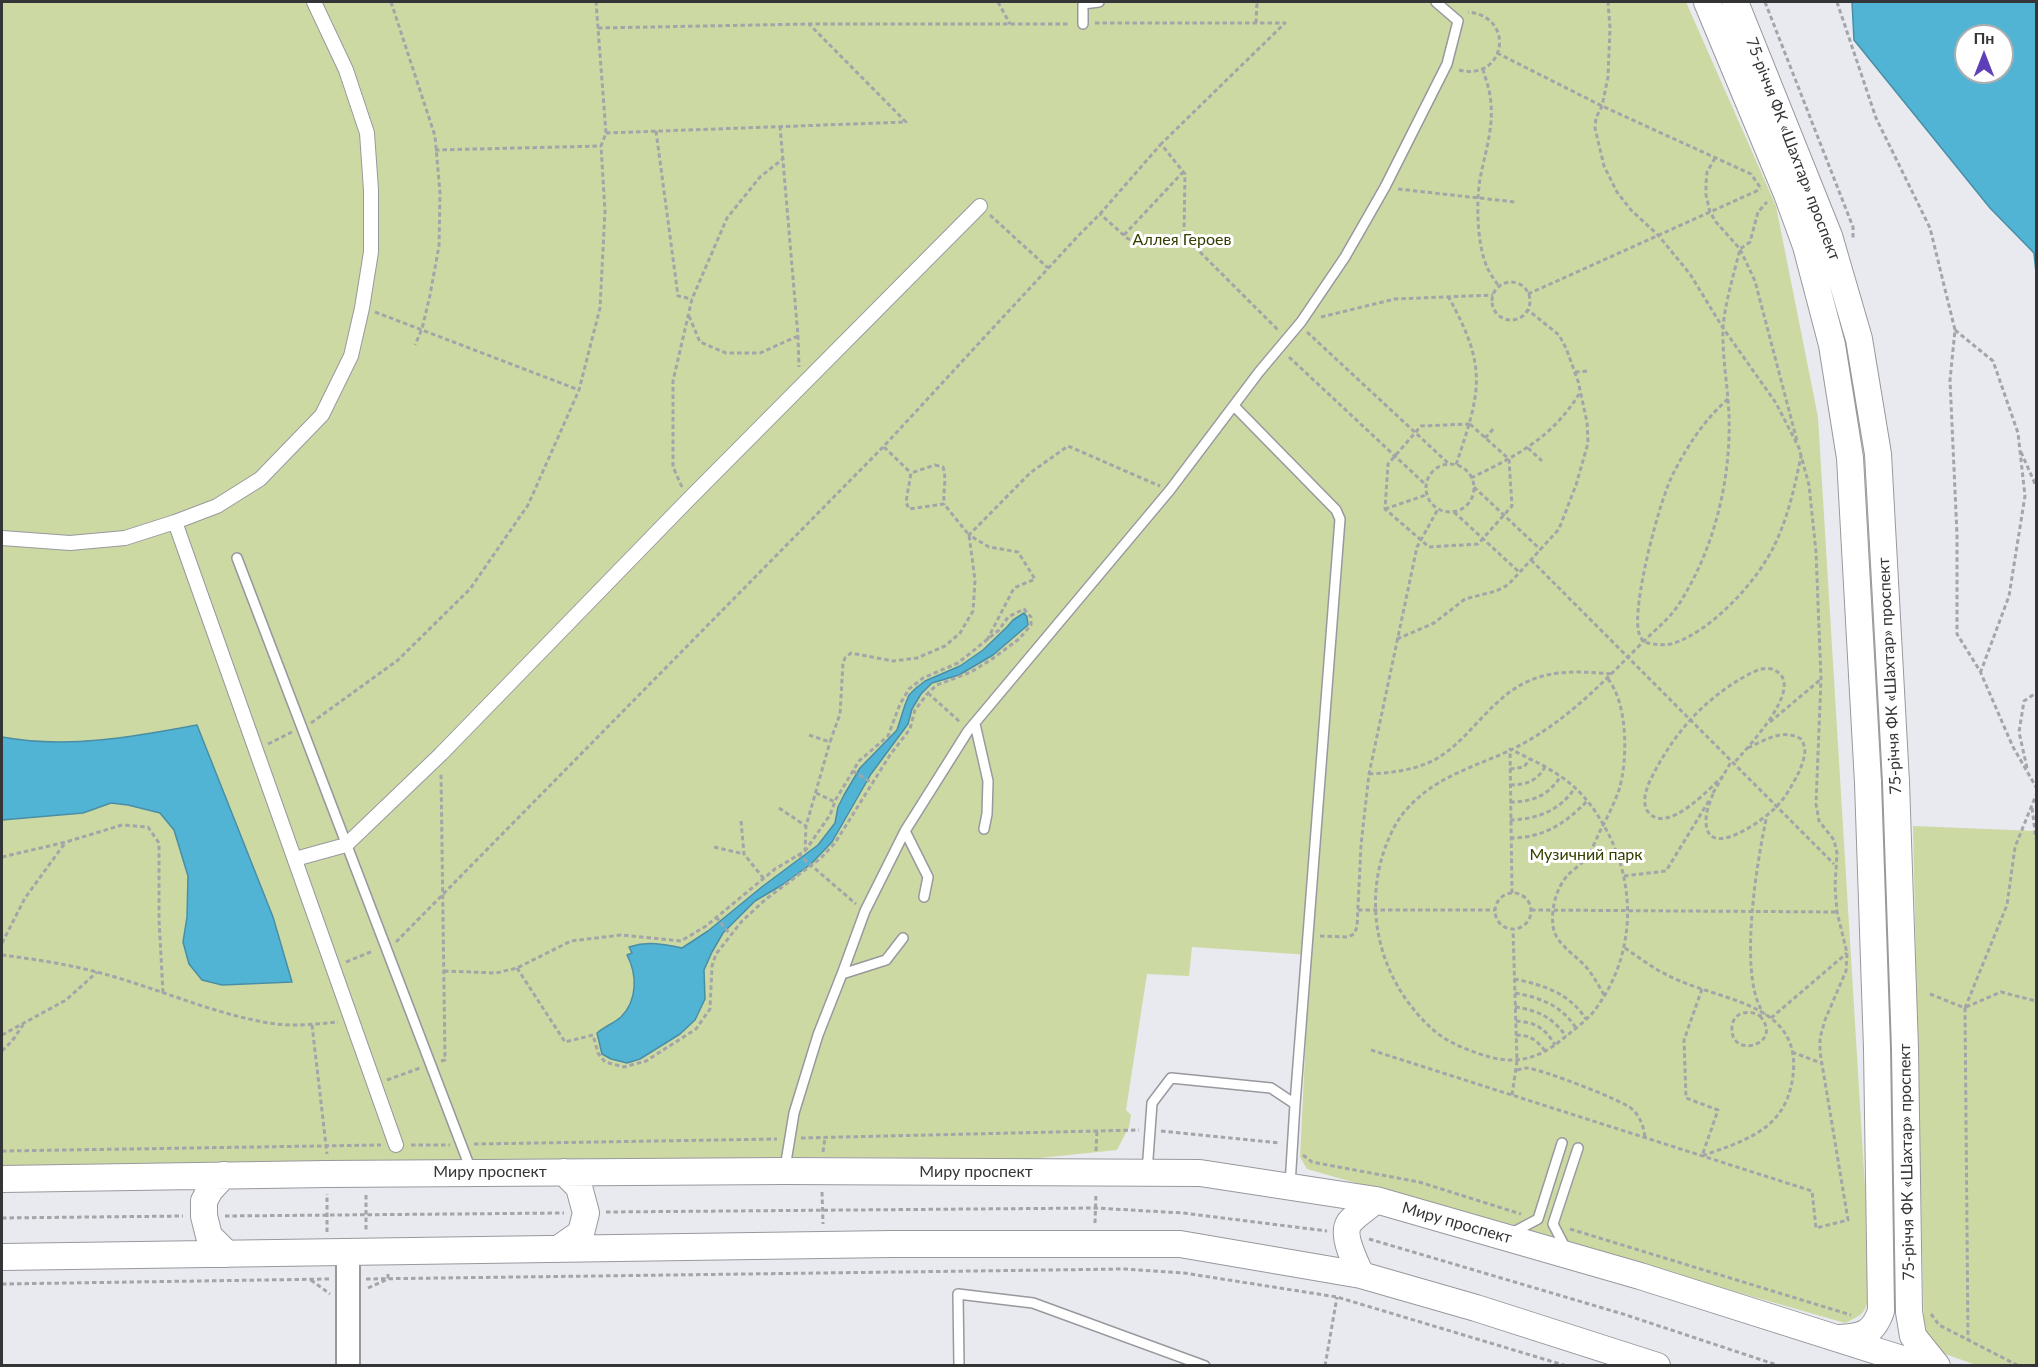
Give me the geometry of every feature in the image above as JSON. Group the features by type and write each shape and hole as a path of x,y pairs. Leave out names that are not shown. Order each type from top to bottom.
{"main road":[{"name":"75-річчя ФК «Шахтар» проспект","path":"1707,2 1787,194 1806,246 1832,345 1850,458 1868,783 1881,1311 1877,1323 1861,1337 1838,1338"},
{"name":"75-річчя ФК «Шахтар» проспект","path":"1735,2 1829,236 1859,339 1878,454 1896,782 1905,1049 1909,1312 1913,1336 1937,1365"},
{"name":"Миру проспект","path":"2,1179 471,1172 1200,1173 1376,1200 1569,1256 1924,1365"},
{"path":"558,1250 581,1233 586,1213 579,1187 564,1172"},
{"path":"224,1175 210,1190 204,1201 204,1216 209,1236 227,1254"},
{"path":"1361,1275 1350,1249 1347,1233 1349,1224 1376,1200"},
{"path":"2,1257 227,1254 319,1244 348,1251 823,1245 1180,1244 1361,1275 1476,1308 1657,1365"}],"street":[{"path":"2,538 69,543 125,538 175,522 216,506 260,479 322,415 351,356 362,308 371,252 371,190 367,133 346,70 314,2"},
{"path":"295,859 346,845 441,754 688,500 980,206"},
{"path":"175,522 396,1145"},
{"path":"348,1251 348,1365"}],"lane":[{"path":"1083,24 1083,4 1099,2"},
{"path":"784,1171 794,1113 818,1035 865,911 906,831 972,727 1170,490 1300,324 1345,257 1385,187 1447,64 1458,21 1436,2"},
{"path":"1234,406 1336,510 1340,519 1290,1187"},
{"path":"237,558 471,1172"},
{"path":"972,727 988,781 984,829"},
{"path":"906,831 928,877 924,897"},
{"path":"842,974 886,960 903,938"},
{"path":"1147,1173 1152,1102 1171,1078 1271,1088 1295,1104"},
{"path":"1503,1237 1538,1219 1562,1143"},
{"path":"1569,1256 1553,1224 1578,1148"},
{"path":"959,1365 958,1294 1033,1303 1205,1365"}],"path":[{"path":"391,2 435,136 440,193 439,246 422,329 415,345"},
{"path":"256,750 314,721 398,660 470,589 528,505 579,390 600,308 604,211 601,146 606,133 596,2"},
{"path":"998,2 1010,24"},
{"path":"1256,23 1257,2"},
{"path":"1608,2 1609,61 1602,106 1596,118 1595,128 1604,166 1617,192 1631,210 1658,235 1690,274 1723,328 1776,403 1800,448"},
{"path":"1765,2 1853,227 1853,253 1837,263"},
{"path":"1837,2 1876,118 1930,228 1955,330 1950,380 1957,535 1957,634 1980,671 2013,747 2037,786"},
{"path":"1447,64 1467,72 1477,72 1494,59 1497,53 1500,39 1497,28 1490,20 1473,13 1460,12"},
{"path":"333,967 396,942 884,446 1100,214 1161,144 1285,23 808,24 598,28"},
{"path":"606,133 906,123 808,24"},
{"path":"1497,53 1602,106 1751,174 1769,200 1758,212 1750,242 1740,249 1723,328 1729,421 1726,464 1718,511 1711,535 1697,571 1682,599 1659,629 1643,642 1608,679 1562,719 1510,749 1453,774 1420,797 1395,824 1380,862 1376,883 1376,927 1387,965 1408,1001 1426,1024 1442,1038 1484,1056 1517,1061 1528,1060 1555,1045 1576,1029 1596,1008 1614,980 1625,948 1627,910 1624,876 1615,849 1587,801 1561,776 1510,749"},
{"path":"1483,69 1490,96 1491,118 1478,199 1480,237 1487,267 1500,286"},
{"path":"780,126 798,336 799,388"},
{"path":"656,131 678,296 692,299"},
{"path":"1161,144 1185,174 1184,236 1287,339"},
{"path":"435,150 601,146"},
{"path":"688,500 673,467 673,381 692,299 727,218 760,177 784,158"},
{"path":"1371,1050 1812,1191 1816,1228 1848,1220 1822,1064 1820,1038 1825,1020 1846,971 1847,953 1837,912 1834,886 1837,853 1834,840 1819,821 1816,804 1821,679 1816,552 1809,484 1755,281 1740,249 1710,212 1706,184 1707,172 1714,158"},
{"path":"1124,235 1183,172"},
{"path":"1385,187 1515,202"},
{"path":"1528,294 1761,189"},
{"path":"980,206 1048,268"},
{"path":"1100,214 1128,239 1184,236"},
{"path":"1518,284 1525,288 1528,294 1530,303 1528,310 1520,318 1503,319 1494,310 1493,295 1500,286 1518,284"},
{"path":"1300,324 1395,299 1493,295"},
{"path":"1448,296 1468,333 1476,365 1476,397 1470,424 1456,465"},
{"path":"362,308 579,390"},
{"path":"1397,639 1434,623 1465,599 1508,585 1559,529 1576,485 1588,443 1587,422 1575,372 1559,334 1528,310"},
{"path":"688,314 700,342 726,353 760,353 798,336"},
{"path":"1300,324 1448,464"},
{"path":"1955,330 1993,361 2018,434 2025,495 2009,596 1980,671"},
{"path":"1280,348 1426,484"},
{"path":"1575,372 1588,370"},
{"path":"1471,478 1528,448 1547,434 1568,412 1579,394"},
{"path":"1728,399 1703,424 1666,488 1643,578 1638,624 1643,642 1655,645 1669,644 1682,639 1720,614 1745,591 1768,559 1776,543 1791,501 1802,456"},
{"path":"1470,424 1509,459 1512,506 1478,544 1429,548 1385,509 1388,464 1421,426 1470,424"},
{"path":"1485,438 1495,427"},
{"path":"884,446 911,473"},
{"path":"969,535 1030,473 1068,446 1170,490"},
{"path":"1528,448 1542,461"},
{"path":"2020,449 2037,486"},
{"path":"1474,487 1471,499 1465,506 1454,511 1438,509 1426,494 1428,476 1434,469 1448,464 1461,466 1471,478 1474,487 1541,550"},
{"path":"911,473 934,465 943,467 946,475 943,490 944,504 969,535 989,547 1018,552 1035,579 1014,588 985,642"},
{"path":"911,473 906,502 909,509 944,504"},
{"path":"1385,509 1426,494"},
{"path":"1307,936 1348,937 1354,934 1369,774 1417,548 1438,509"},
{"path":"1454,511 1519,572"},
{"path":"805,851 806,826 840,714 845,658 851,653 893,661 917,658 945,646 960,633 973,611 975,581 969,535"},
{"path":"1531,560 1835,865"},
{"path":"444,971 496,973 517,968 571,941 621,934 681,941 805,851 831,815 835,802 859,761 888,736 900,704 909,689 923,678 958,663 999,630 1008,617 1024,609 1031,616 1031,625 1019,639 971,672 937,685 928,693 915,710 910,729 872,783 835,843 811,866 766,899 731,934 716,954 712,966 710,1009 696,1029 646,1061 624,1067 605,1062 598,1053 593,1035 565,1042 517,968"},
{"path":"1624,876 1666,871 1723,776 1766,725 1781,700 1785,685 1779,673 1769,668 1755,671 1726,689 1689,719 1664,754 1648,784 1646,810 1656,819 1671,818 1702,796 1723,776"},
{"path":"1369,774 1402,771 1435,760 1458,742 1493,705 1530,680 1567,671 1613,674"},
{"path":"1604,996 1595,978 1565,947 1553,928 1554,910 1560,885 1585,860 1619,789 1624,757 1621,708 1617,693 1608,679"},
{"path":"1766,725 1821,679"},
{"path":"928,693 972,727"},
{"path":"2028,772 2019,732 2024,701 2037,693"},
{"path":"1713,794 1706,823 1711,834 1719,838 1734,836 1767,815 1785,797 1798,774 1806,751 1805,745 1796,736 1784,734 1747,748"},
{"path":"809,735 830,742"},
{"path":"1510,749 1512,893"},
{"path":"374,1084 446,1060 441,754"},
{"path":"1510,769 1524,767 1530,759"},
{"path":"1510,785 1527,784 1539,777 1545,766"},
{"path":"853,771 872,783"},
{"path":"1510,802 1530,801 1538,798 1549,790 1561,776"},
{"path":"1510,820 1532,818 1550,812 1575,788"},
{"path":"816,793 835,802"},
{"path":"1968,1340 1965,1008 2007,905 2015,847 2037,795"},
{"path":"1510,838 1532,836 1552,830 1569,819 1587,801"},
{"path":"2032,806 2037,839"},
{"path":"779,808 806,826"},
{"path":"1762,1011 1756,1001 1752,968 1753,911 1758,862 1767,815"},
{"path":"741,821 744,855 764,879"},
{"path":"2,857 66,842 122,825 148,827 159,843 159,919 163,993"},
{"path":"2,943 25,898 66,842"},
{"path":"714,847 744,855"},
{"path":"798,855 865,911"},
{"path":"1512,893 1525,898 1531,910 1525,923 1513,929 1500,923 1496,918 1495,910 1500,898 1512,893"},
{"path":"1358,910 1495,910"},
{"path":"1531,910 1837,912"},
{"path":"716,917 731,934"},
{"path":"1512,1095 1517,1070 1513,929"},
{"path":"1625,948 1678,981 1762,1011 1782,1030 1792,1052 1791,1088 1776,1118 1747,1139 1702,1156"},
{"path":"1771,1018 1847,953"},
{"path":"2,955 97,972 270,1024 312,1025 352,1020"},
{"path":"2,1035 66,1000 97,972"},
{"path":"1514,979 1540,985 1560,994 1576,1005 1586,1019"},
{"path":"1701,989 1684,1040 1686,1098 1718,1110 1702,1156"},
{"path":"1930,994 1965,1008 2001,992 2037,1001"},
{"path":"1515,993 1555,1006 1568,1017 1576,1029"},
{"path":"1515,1007 1526,1008 1544,1015 1558,1026 1566,1037"},
{"path":"1760,1016 1766,1025 1761,1041 1751,1046 1739,1044 1731,1028 1735,1018 1750,1011 1760,1016 1766,1014"},
{"path":"1515,1021 1539,1026 1550,1036 1555,1045"},
{"path":"2,1051 24,1024"},
{"path":"311,1280 319,1244 327,1174 327,1146 312,1025"},
{"path":"1516,1035 1532,1037 1545,1051"},
{"path":"1792,1052 1822,1064"},
{"path":"1517,1070 1526,1068 1537,1071 1582,1086 1629,1106 1637,1114 1645,1138"},
{"path":"1094,1270 1097,1130"},
{"path":"823,1274 822,1171 825,1138"},
{"path":"366,1233 367,1146"},
{"path":"387,1251 388,1280"},
{"path":"2,1284 1094,1270 1184,1273 1337,1297 1567,1365"},
{"path":"368,1299 368,1287 388,1280"},
{"path":"1325,1365 1337,1297"}],"green space":[{"path":"2,2 1686,2 1776,206 1818,417 1865,1187 1869,1290 1864,1311 1845,1323 1307,1169 1300,1157 1310,955 1192,947 1189,976 1147,974 1126,1110 1131,1115 1129,1127 1117,1150 1030,1159 806,1157 2,1166"},
{"path":"1913,826 2036,831 2036,1365 1976,1365 1934,1350 1924,1336"}],"water":[{"path":"1852,2 2036,2 2036,273 2034,253 1990,208 1854,40"},
{"path":"1024,613 1028,625 993,655 959,675 932,683 921,694 912,709 908,724 871,774 832,842 811,864 755,901 723,933 704,970 705,999 695,1020 680,1034 640,1059 627,1063 602,1054 597,1033 621,1017 631,1003 634,978 627,955 632,953 629,947 662,944 682,948 708,931 818,845 835,823 838,807 860,768 897,730 909,695 925,681 960,666 983,650 1013,620"},
{"path":"197,725 273,917 292,982 222,985 202,980 189,964 183,942 187,917 188,876 174,830 160,813 111,803 83,813 2,820 2,737 75,742 149,734"}],"park label":[{"name":"Аллея Героев","path":"1182,240"},
{"name":"Музичний парк","path":"1586,855"}]}
